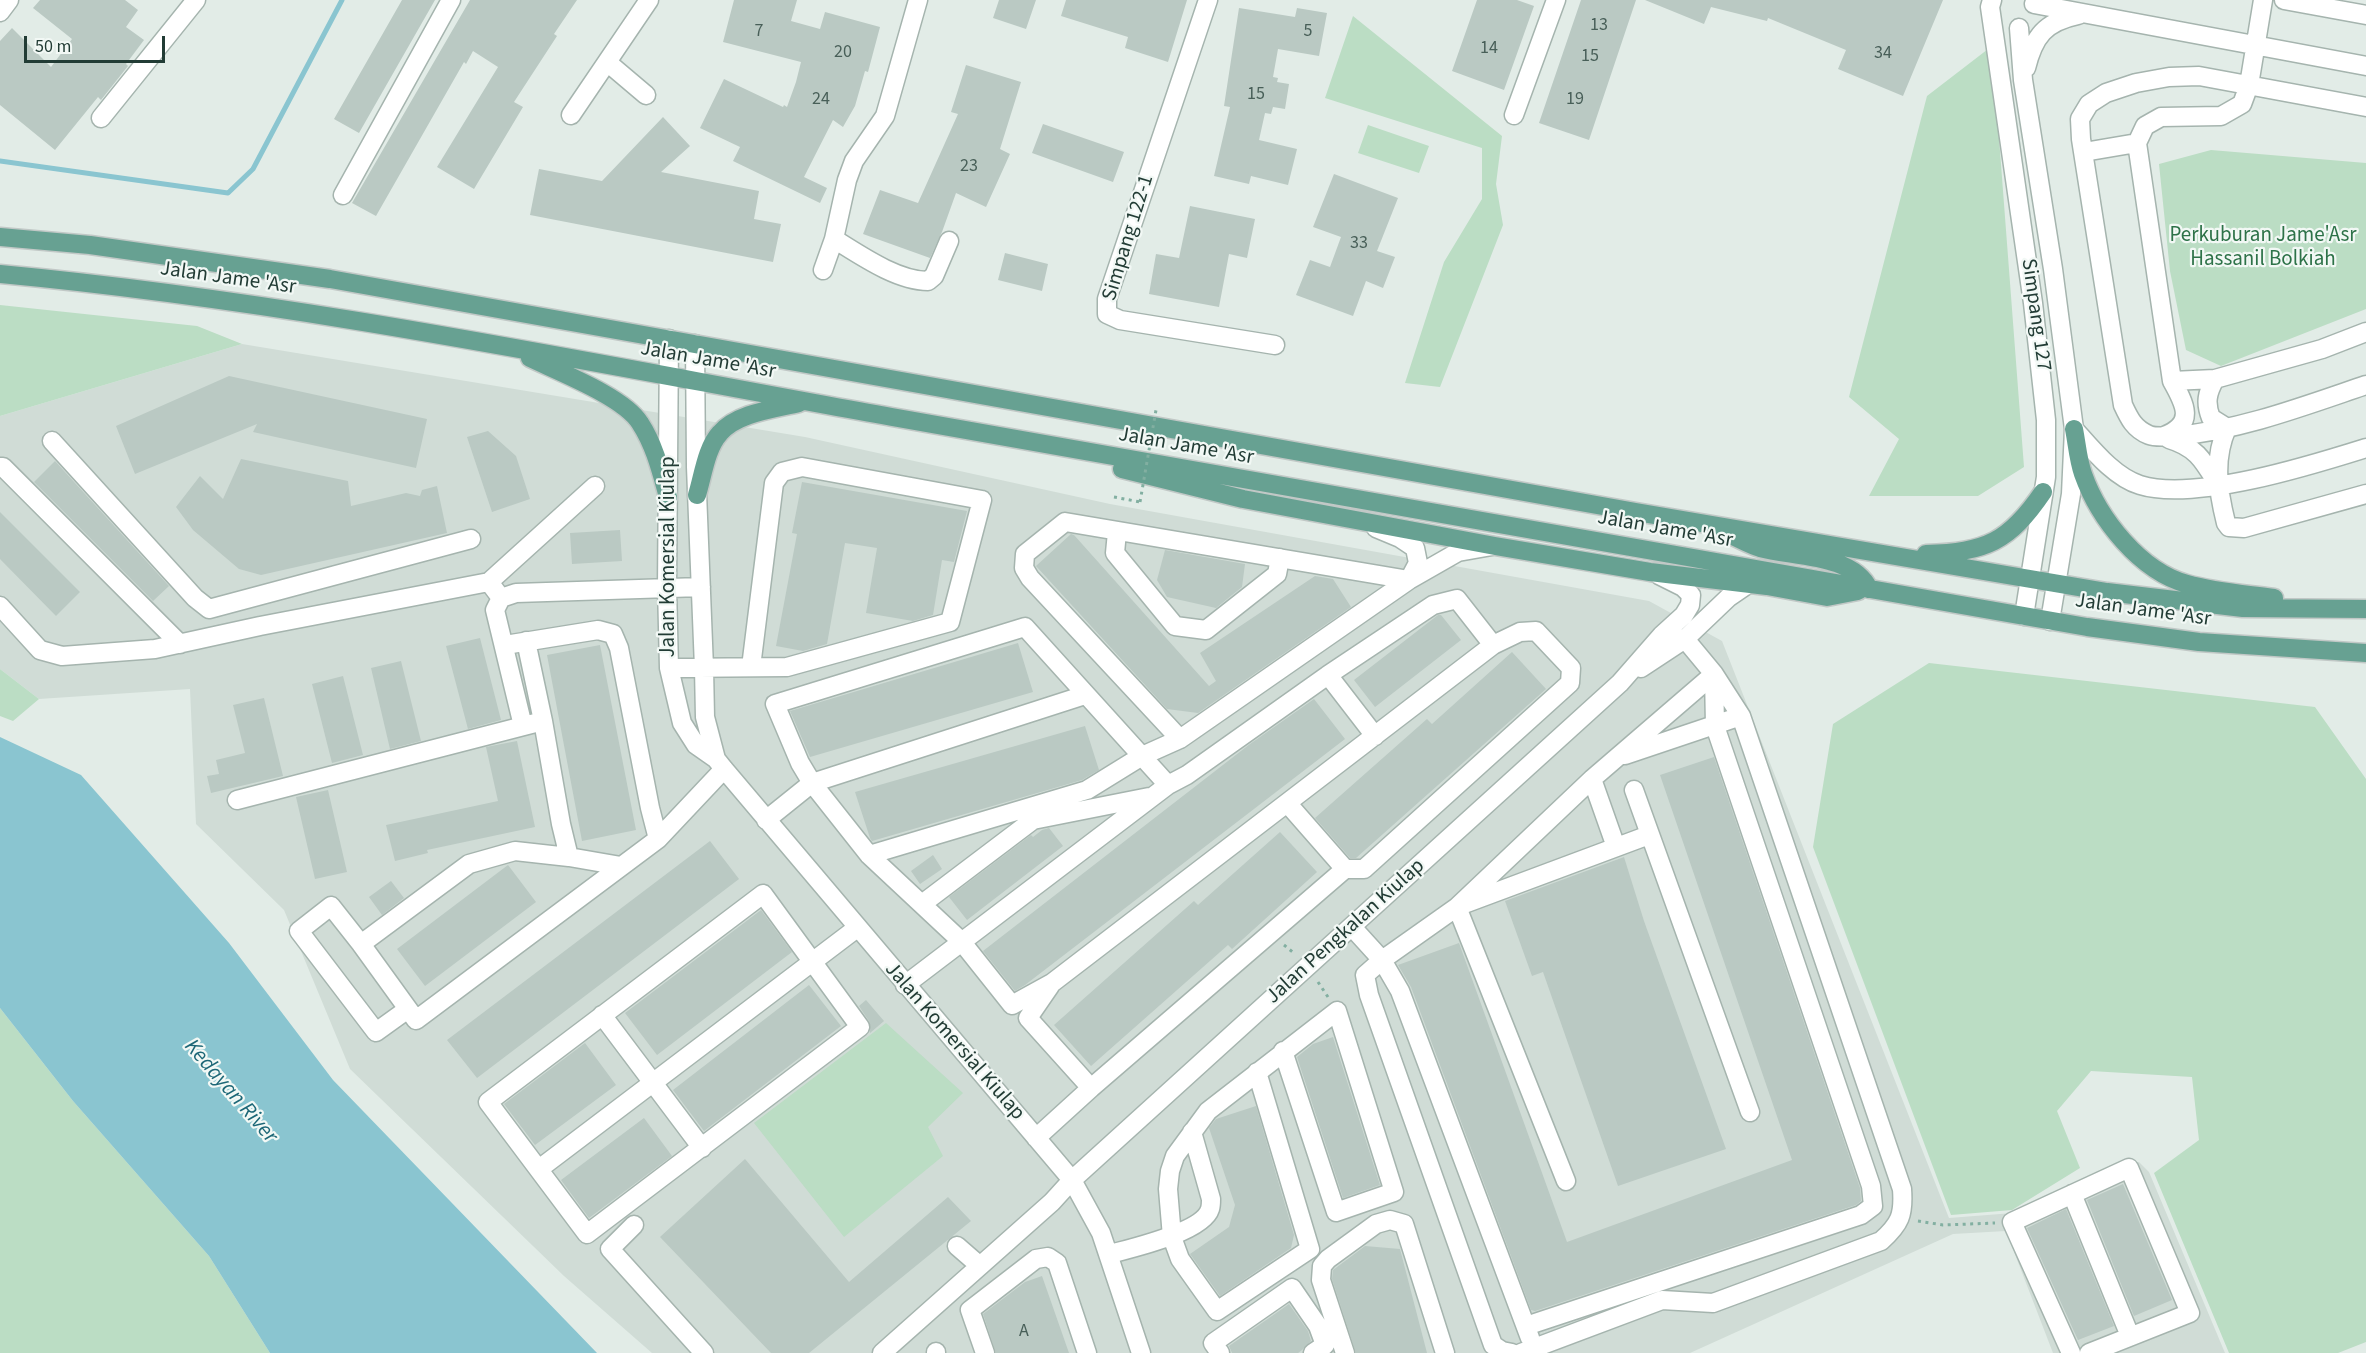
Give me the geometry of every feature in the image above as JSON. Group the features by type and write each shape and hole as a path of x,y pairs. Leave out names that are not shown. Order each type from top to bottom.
{"main road":[{"name":"Jalan Jame 'Asr","path":"0,237 90,245 330,279 1705,524 2057,584 2177,602 2244,608 2361,609"},
{"name":"Jalan Jame 'Asr","path":"0,274 87,282 208,298 510,348 2050,621 2199,642 2366,653"},
{"path":"510,348 590,387 618,404 639,421 652,445 668,496"},
{"path":"697,495 710,450 720,433 738,420 806,402"},
{"path":"2073,429 2082,472 2106,519 2121,538 2142,558 2165,574 2185,584 2214,590 2361,609"},
{"path":"1010,438 1188,487 1360,522 1495,546 1650,572 1748,584 1827,597 1869,588 1864,578 1840,563 1758,548 1705,524"},
{"path":"1888,555 1960,553 1989,545 2010,532 2043,492"}],"street":[{"path":"0,12 9,0"},
{"path":"100,118 196,0"},
{"path":"344,195 451,0"},
{"path":"571,116 649,0"},
{"path":"824,270 834,239 847,180 854,161 885,116 918,0"},
{"name":"Simpang 122-1","path":"1208,0 1107,299 1107,314 1120,320 1275,345"},
{"path":"1514,115 1556,0"},
{"path":"2163,437 2182,425 2186,415 2185,406 2172,381 2137,143 2145,126 2161,117 2221,116 2242,104 2249,85 2263,0"},
{"path":"2284,0 2366,15"},
{"path":"1991,7 2001,27 2008,29 2019,28 2029,22 2033,2 2085,14 2366,66"},
{"name":"Simpang 127","path":"1991,7 2045,390 2047,452 2025,616"},
{"path":"2023,80 2031,48 2037,37 2060,19 2085,14"},
{"name":"Simpang 127","path":"2019,28 2023,80 2053,269 2073,429 2071,494 2050,621"},
{"path":"607,62 646,94"},
{"path":"2218,485 2206,465 2192,449 2186,444 2149,435 2131,424 2123,405 2080,119 2089,104 2106,93 2136,83 2169,77 2199,76 2366,107"},
{"path":"2084,152 2137,143"},
{"path":"834,239 868,261 918,281 928,281 934,276 949,241"},
{"path":"2172,381 2215,379 2322,349 2366,332"},
{"name":"Jalan Komersial Kiulap","path":"669,339 667,587 669,668 682,723 696,745 720,764 1072,1180 1110,1254 1141,1353"},
{"name":"Jalan Komersial Kiulap","path":"695,344 697,495 705,717 720,764"},
{"path":"2215,379 2209,390 2208,409 2211,418 2227,428"},
{"path":"2163,437 2227,428 2366,386"},
{"path":"2227,428 2219,449 2217,463 2218,485 2226,523 2229,527 2236,528 2366,494"},
{"path":"2073,429 2114,470 2139,485 2168,490 2218,485 2301,468 2366,448"},
{"path":"52,441 195,598 210,609 471,539"},
{"path":"0,467 3,467 180,644"},
{"path":"751,667 774,483 782,472 802,467 982,500 950,622 963,648"},
{"path":"0,606 40,650 62,656 155,649 260,626 489,582 595,486"},
{"path":"1180,739 1038,587 1024,568 1025,554 1065,522 1409,580"},
{"path":"1360,522 1400,538 1415,548 1418,563 1409,580"},
{"path":"1117,532 1114,554 1174,626 1206,630 1278,574 1280,558"},
{"path":"869,855 1087,790 1142,756 1180,739 1409,580 1458,552 1495,546"},
{"path":"1620,683 1684,615 1690,605 1691,595 1675,582 1650,572"},
{"path":"489,582 501,598"},
{"path":"1620,683 1685,639 1730,597 1748,584"},
{"path":"523,726 495,610 501,598 516,593 701,587"},
{"path":"905,985 1161,791 1433,604 1457,599 1493,645"},
{"path":"669,668 787,667 950,622"},
{"path":"1036,1138 1090,1088 1345,869 1364,869 1570,683 1571,668 1536,632 1520,632 1493,645 1052,983 1012,1005 961,941 869,855 800,763 775,704 963,648 1025,627 1142,756 1161,791"},
{"path":"505,645 598,630 614,634 619,648 658,839"},
{"path":"1352,927 1382,960 1400,991 1526,1326 1527,1351 1662,1300 1713,1303 1881,1241 1901,1219 1902,1189 1741,716 1714,674 1685,639 1662,636"},
{"path":"526,641 569,856"},
{"path":"1526,1326 1861,1215 1873,1206 1871,1186 1714,726 1714,674"},
{"path":"1512,1353 1502,1352 1492,1345 1369,995 1365,975 1382,960 1457,907 1592,779 1714,674"},
{"path":"1328,675 1375,736"},
{"name":"Jalan Pengkalan Kiulap","path":"882,1353 1052,1202 1072,1180 1620,683"},
{"path":"766,820 813,783 1085,695"},
{"path":"1618,758 1741,716"},
{"path":"237,800 543,721"},
{"path":"408,1009 376,1032 299,931 332,906 361,944 416,1020 658,839 720,764"},
{"path":"1592,779 1616,847"},
{"path":"1634,790 1750,1112"},
{"path":"922,904 1033,819 1161,791"},
{"path":"1288,804 1345,869"},
{"path":"1457,907 1649,835"},
{"path":"361,944 469,864 515,852 569,856 621,866"},
{"path":"763,894 860,1027 587,1234 488,1102 602,1015 763,894"},
{"path":"1457,907 1566,1181"},
{"path":"539,1169 857,928"},
{"path":"1052,983 1028,1018 1090,1088"},
{"path":"1257,1072 1310,1249 1217,1311 1180,1259 1172,1237 1168,1189 1175,1156 1208,1111 1283,1051 1337,1011 1394,1192 1336,1212 1283,1051"},
{"path":"602,1015 702,1148"},
{"path":"1110,1254 1172,1237 1206,1216 1210,1209 1211,1199 1192,1132"},
{"path":"2070,1353 2012,1222 2129,1168 2190,1313 2089,1353"},
{"path":"2072,1194 2130,1336"},
{"path":"1345,1353 1321,1280 1322,1266 1328,1259 1376,1224 1390,1220 1404,1224 1445,1353"},
{"path":"634,1225 610,1249 704,1353"},
{"path":"957,1246 980,1266"},
{"path":"970,1310 1036,1259 1048,1257 1057,1263 1087,1353"},
{"path":"1220,1353 1213,1343 1292,1288 1318,1326 1325,1345 1313,1353"},
{"path":"955,1289 970,1310 985,1353"}],"path":[{"path":"1114,497 1140,502 1156,410"},
{"path":"1901,1219 1943,1225 2012,1222"}],"shaded area":[{"path":"242,344 805,437 1110,504 1649,601 1722,641 1949,1218 2013,1213 2120,1164 2139,1162 2149,1172 2225,1353 2053,1353 2006,1231 1953,1234 1690,1353 652,1353 564,1276 350,1069 284,910 196,824 190,689 39,699 0,669 0,416"}],"green space":[{"path":"1353,16 1502,136 1496,184 1503,225 1440,387 1405,383 1444,262 1482,199 1482,148 1325,98"},
{"path":"1992,46 2024,467 1978,496 1869,496 1899,439 1849,397 1927,96"},
{"path":"1368,125 1429,146 1419,173 1358,153"},
{"name":"Perkuburan Jame'Asr Hassanil Bolkiah","path":"2211,150 2366,163 2366,309 2221,366 2186,350 2170,271 2159,164"},
{"path":"0,305 197,326 242,344 0,416"},
{"path":"1929,663 2315,707 2366,779 2366,1342 2338,1353 2229,1353 2154,1173 2199,1140 2192,1077 2091,1071 2057,1111 2080,1168 2012,1210 1951,1215 1813,847 1833,724"},
{"path":"0,669 39,699 13,721 0,716"},
{"path":"0,1008 73,1101 209,1256 270,1353 0,1353"},
{"path":"886,1023 963,1093 928,1127 943,1156 844,1237 754,1123"}],"water":[{"name":"Kedayan River","path":"0,737 81,775 229,943 333,1080 597,1353 270,1353 209,1256 73,1101 0,1008"}],"building":[{"path":"40,0 125,0 138,10 126,27 144,40 126,64 128,66 101,100 98,97 55,150 0,105 0,41 12,28 51,67 72,39 33,8"},
{"path":"402,0 435,0 359,133 334,119"},
{"path":"470,0 577,0 554,34 557,36 514,102 523,107 474,189 437,167 498,67 473,51 466,64 464,62 376,216 352,203"},
{"path":"734,0 797,0 791,21 820,29 825,12 880,27 868,72 865,71 855,106 843,127 833,120 804,177 827,188 820,203 733,161 740,147 700,128 724,79 783,107 784,105 787,107 796,82 801,62 723,42"},
{"path":"999,0 1036,0 1026,29 993,18"},
{"path":"1066,0 1187,0 1168,62 1125,48 1128,37 1061,16"},
{"path":"1477,0 1517,0 1534,6 1504,90 1452,71"},
{"path":"1581,0 1636,0 1589,140 1539,123"},
{"path":"1645,0 1943,0 1903,96 1838,69 1846,50 1768,18 1767,21 1711,7 1704,24"},
{"path":"1239,8 1295,17 1297,8 1327,13 1319,56 1278,49 1273,77 1278,78 1277,82 1289,84 1285,109 1273,107 1271,114 1265,113 1259,140 1297,149 1288,185 1251,176 1249,184 1214,176 1230,107 1224,106"},
{"path":"966,65 1021,82 1000,149 1010,154 986,207 956,193 930,258 863,234 880,190 918,203 958,114 951,112"},
{"path":"663,117 690,146 661,172 759,191 754,219 781,224 773,262 530,215 539,169 602,181"},
{"path":"1043,124 1124,152 1113,182 1032,153"},
{"path":"1334,174 1398,198 1377,251 1395,257 1383,288 1366,281 1353,316 1296,295 1310,260 1330,267 1341,237 1313,227"},
{"path":"1190,206 1255,219 1247,258 1229,254 1219,307 1149,294 1156,254 1179,258"},
{"path":"1005,253 1048,264 1042,291 998,280"},
{"path":"229,376 427,419 416,468 253,432 257,424 135,474 116,426"},
{"path":"488,431 516,456 530,499 492,512 467,437"},
{"path":"241,459 348,481 351,506 406,493 420,496 422,490 437,486 447,533 261,575 239,569 193,530 176,507 200,476 223,499"},
{"path":"55,461 169,586 153,601 34,482"},
{"path":"802,482 967,511 954,562 942,560 933,615 913,621 866,613 877,548 845,543 827,644 803,651 776,646 797,534 792,533"},
{"path":"0,512 80,592 56,616 0,559"},
{"path":"620,530 622,561 572,564 570,533"},
{"path":"1071,534 1209,686 1216,681 1200,653 1315,576 1333,579 1351,607 1198,713 1167,709 1036,566"},
{"path":"1165,550 1245,564 1242,587 1216,608 1167,597 1157,580"},
{"path":"1441,615 1461,640 1375,707 1354,680"},
{"path":"480,638 501,720 468,729 446,646"},
{"path":"1018,643 1033,692 810,757 790,711"},
{"path":"600,645 636,830 582,841 547,655"},
{"path":"1512,652 1546,689 1356,858 1350,858 1315,818 1427,719 1432,724"},
{"path":"401,661 421,741 390,749 371,668"},
{"path":"343,676 363,755 332,763 312,684"},
{"path":"264,698 283,776 211,793 207,776 219,774 216,760 245,753 233,705"},
{"path":"1314,699 1345,739 1015,991 983,951 1250,744"},
{"path":"1085,726 1099,770 1082,780 872,841 870,838 855,792"},
{"path":"517,741 535,827 427,850 428,853 395,861 386,825 498,801 486,747"},
{"path":"1714,757 1860,1188 1861,1201 1856,1205 1535,1311 1531,1310 1411,987 1398,965 1459,943 1567,1242 1792,1160 1660,775"},
{"path":"328,790 347,872 315,879 296,797"},
{"path":"1049,828 1063,846 967,920 949,897 1031,835 1033,837"},
{"path":"1280,832 1317,872 1232,949 1228,945 1091,1066 1054,1025 1194,901 1198,905"},
{"path":"710,841 739,879 477,1078 447,1040"},
{"path":"933,855 942,869 920,884 911,871"},
{"path":"1624,857 1644,921 1726,1149 1618,1186 1543,972 1532,976 1505,901"},
{"path":"508,865 536,902 425,986 397,949"},
{"path":"391,881 404,898 382,915 369,897"},
{"path":"761,910 792,952 657,1055 625,1013"},
{"path":"809,985 841,1026 704,1131 673,1090"},
{"path":"866,1000 884,1021 870,1033 869,1021 859,1006"},
{"path":"1333,1037 1380,1185 1343,1198 1297,1057 1313,1044"},
{"path":"585,1043 616,1085 535,1145 504,1104"},
{"path":"1256,1106 1294,1235 1291,1248 1220,1296 1190,1254 1229,1227 1235,1205 1209,1128 1216,1119"},
{"path":"644,1118 672,1156 589,1218 561,1180"},
{"path":"745,1159 849,1282 948,1197 971,1221 809,1353 771,1353 660,1237"},
{"path":"2123,1184 2172,1300 2134,1316 2087,1200"},
{"path":"2066,1209 2114,1326 2078,1340 2027,1228"},
{"path":"1365,1246 1400,1249 1427,1353 1356,1353 1332,1279 1333,1270"},
{"path":"1042,1276 1069,1353 996,1353 983,1314 1025,1282"},
{"path":"1289,1304 1308,1331 1311,1341 1302,1350 1298,1353 1232,1353 1229,1346"}],"waterway":[{"path":"0,161 228,193 253,169 342,0"}]}
